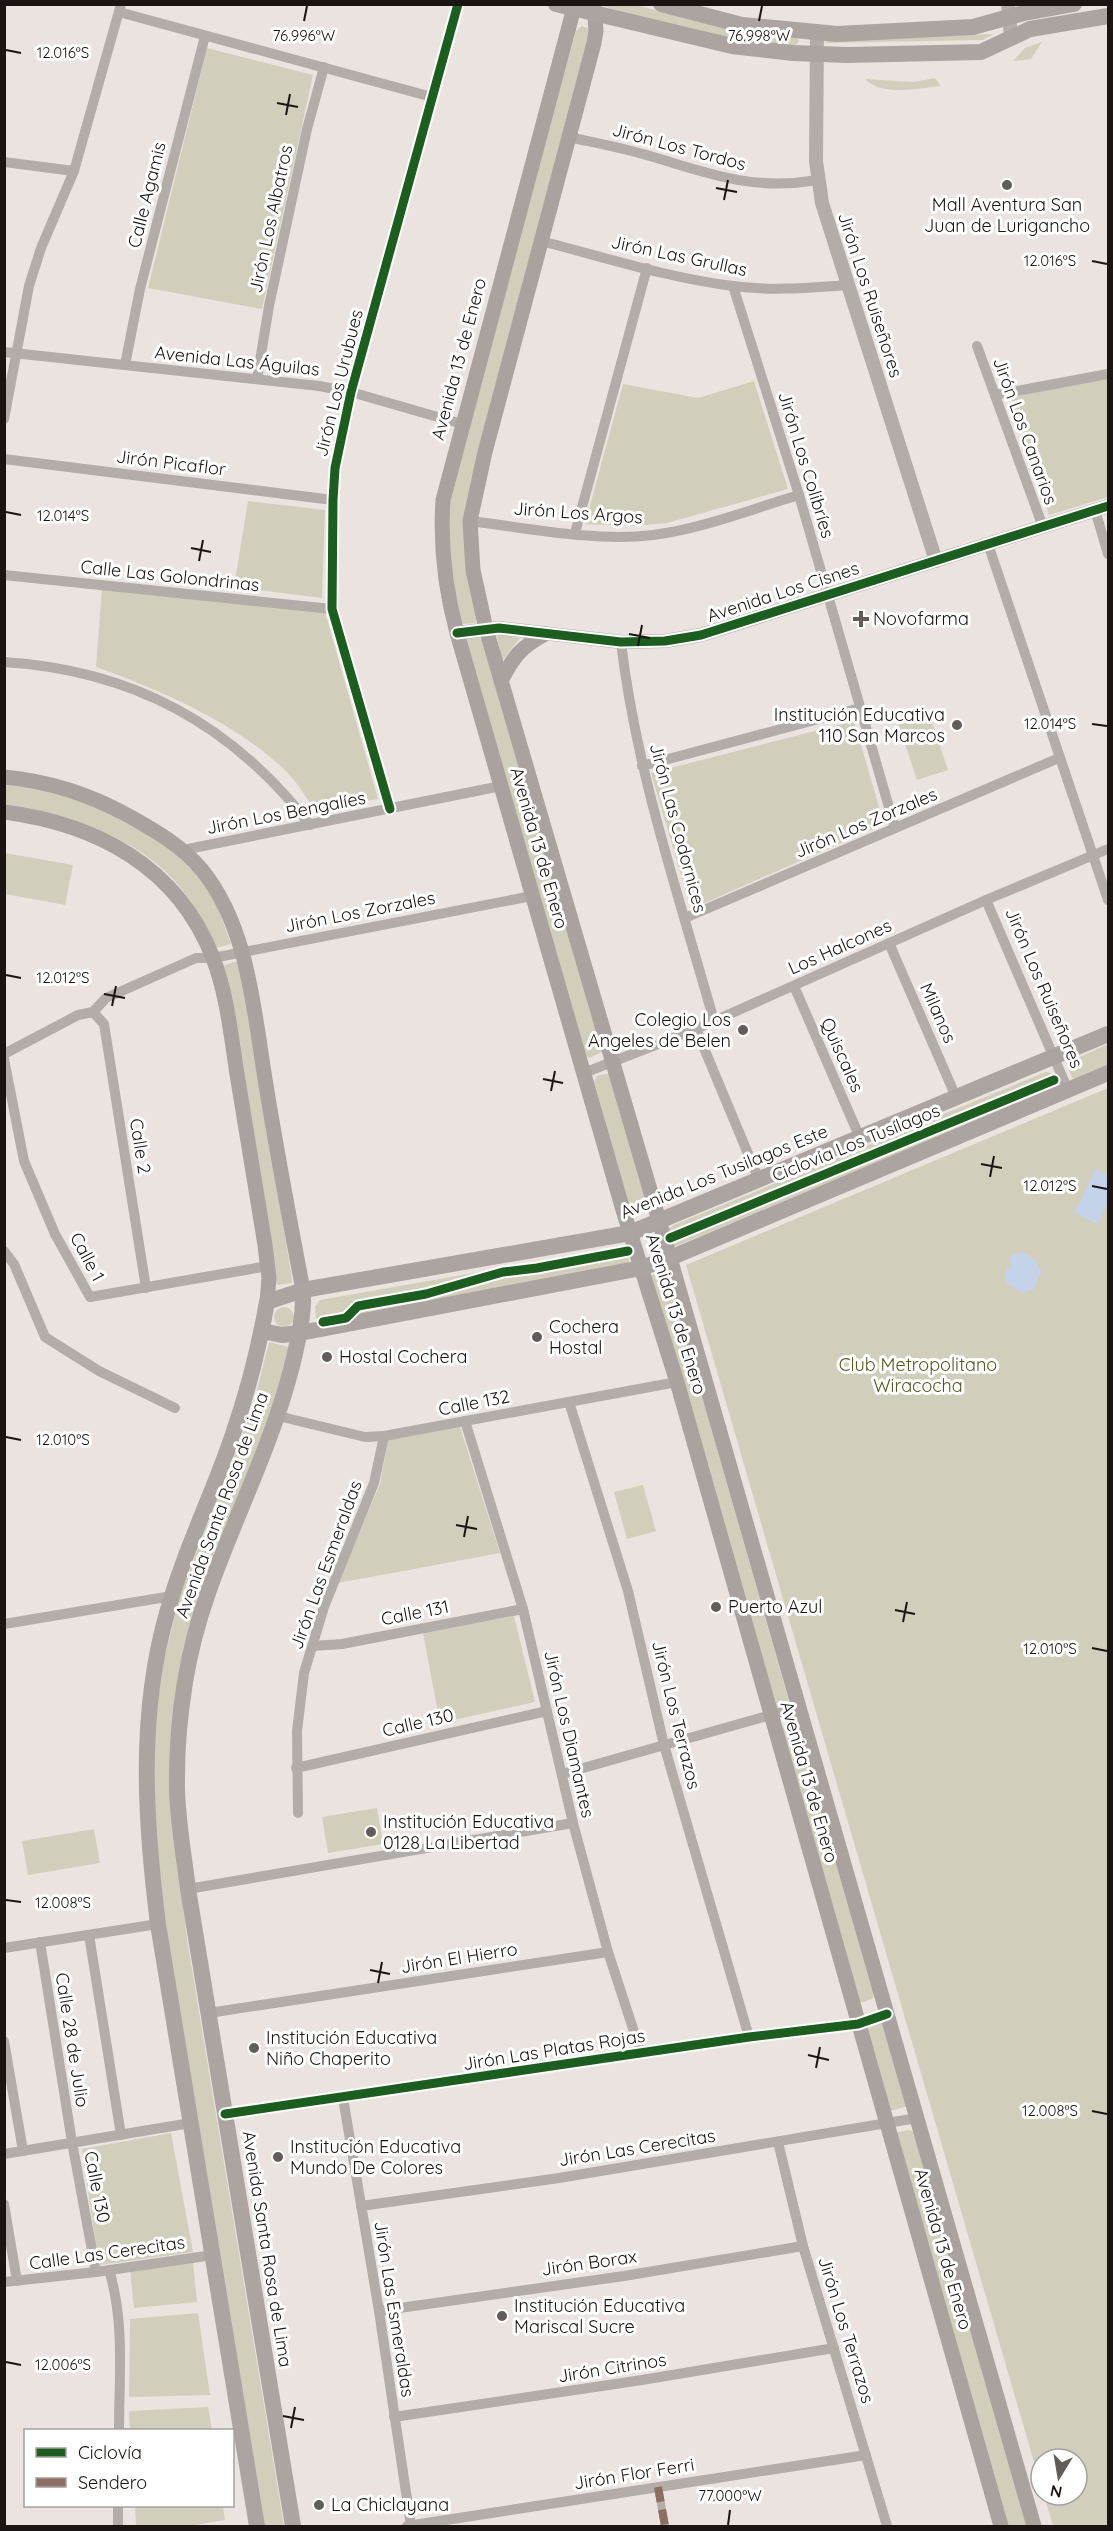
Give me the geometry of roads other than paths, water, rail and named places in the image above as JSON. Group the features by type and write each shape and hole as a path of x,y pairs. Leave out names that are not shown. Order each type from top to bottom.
{"main road":[{"path":"556,4 595,10 732,46 817,54 973,53 988,49 1030,28 1108,16"},
{"path":"661,4 742,25 817,33 973,27 1008,11 1074,4"},
{"name":"Avenida 13 de Enero","path":"575,7 443,500 441,532 443,563 457,633 630,1233 677,1382 769,1714 1001,2526"},
{"name":"Avenida 13 de Enero","path":"595,10 594,43 485,452 470,521 473,570 486,629 670,1258 1034,2526"},
{"path":"501,681 512,661 525,645 545,634"},
{"name":"Avenida Santa Rosa de Lima","path":"4,777 58,788 106,804 160,833 183,850 215,888 234,929 249,984 303,1290 304,1305 300,1332 278,1416 211,1584 189,1664 180,1722 177,1791 188,1889 293,2526"},
{"name":"Avenida Santa Rosa de Lima","path":"4,812 31,816 80,829 143,863 161,878 189,912 213,958 226,1005 268,1266 267,1302 252,1373 233,1435 172,1596 158,1654 147,1738 147,1832 158,1923 257,2526"},
{"name":"Avenida Los Tusilagos Este","path":"267,1302 303,1290 630,1233 1108,1034"},
{"path":"262,1331 282,1335 641,1268 670,1258 1108,1073"}],"street":[{"name":"Jirón Los Urubues","path":"390,809 332,609 335,468 351,392 458,4"},
{"path":"4,419 10,353 38,257 74,171 120,8 205,36 432,97"},
{"path":"1008,11 1011,37"},
{"name":"Jirón Los Ruiseñores","path":"817,33 816,161 822,203 936,561"},
{"name":"Calle Agamis","path":"125,364 140,289 205,36"},
{"name":"Jirón Los Albatros","path":"257,379 269,306 324,67"},
{"name":"Jirón Los Tordos","path":"569,137 648,155 724,179 747,183 795,184 818,180"},
{"path":"4,162 74,171"},
{"name":"Jirón Las Grullas","path":"541,242 699,281 733,286 783,290 847,285"},
{"path":"575,533 647,268"},
{"name":"Jirón Los Colibríes","path":"733,286 799,495 895,828"},
{"name":"Jirón Los Canarios","path":"977,346 1043,527"},
{"name":"Avenida Las Águilas","path":"10,353 257,379 351,392 462,424"},
{"path":"995,395 1108,374"},
{"name":"Jirón Picaflor","path":"4,459 333,500"},
{"name":"Jirón Los Argos","path":"470,521 624,536 672,531 799,495"},
{"path":"1102,508 1108,554"},
{"name":"Avenida Los Cisnes","path":"457,633 499,628 621,642 665,641 701,635 1102,508"},
{"path":"988,544 1108,900"},
{"name":"Calle Las Golondrinas","path":"4,575 332,609"},
{"name":"Jirón Las Codornices","path":"621,642 631,712 642,766 714,1021"},
{"path":"4,663 36,664 73,670 113,681 152,696 188,715 247,757 277,785 309,825"},
{"path":"642,766 860,708"},
{"name":"Jirón Los Zorzales","path":"685,918 1059,758"},
{"name":"Jirón Los Bengalíes","path":"183,850 501,786"},
{"name":"Los Halcones","path":"584,1073 696,1029 986,900 1108,849"},
{"name":"Jirón Los Zorzales","path":"4,1057 78,1015 93,1012 106,998 196,958 213,958 532,896"},
{"name":"Jirón Los Ruiseñores","path":"986,900 1068,1090"},
{"name":"Milanos","path":"889,943 956,1097"},
{"name":"Quiscales","path":"794,986 860,1138"},
{"name":"Calle 2","path":"93,1012 104,1024 146,1288"},
{"path":"696,1029 759,1180"},
{"name":"Calle 1","path":"4,1057 24,1161 55,1234 90,1297 268,1266"},
{"path":"4,1251 14,1264 45,1337 99,1371 175,1408"},
{"name":"Calle 132","path":"278,1416 365,1437 384,1436 677,1382"},
{"name":"Jirón Los Terrazos","path":"569,1402 628,1591 664,1744 749,2037"},
{"name":"Jirón Los Diamantes","path":"465,1421 523,1609 573,1823 608,1952 640,2054"},
{"name":"Jirón Las Esmeraldas","path":"298,1813 296,1768 299,1705 304,1673 324,1607 374,1483 384,1436"},
{"path":"4,1624 172,1596"},
{"name":"Calle 131","path":"313,1646 342,1644 523,1609"},
{"path":"562,1774 799,1707"},
{"name":"Calle 130","path":"296,1768 547,1711"},
{"path":"188,1889 573,1823"},
{"path":"4,1948 158,1923"},
{"path":"89,1935 121,2135"},
{"name":"Calle 28 de Julio","path":"40,1942 72,2142"},
{"name":"Jirón El Hierro","path":"209,2013 608,1952"},
{"name":"Jirón Las Platas Rojas","path":"225,2114 749,2037 858,2024 887,2014"},
{"path":"4,2041 23,2151"},
{"name":"Jirón Las Esmeraldas","path":"343,2098 379,2311 409,2526"},
{"name":"Jirón Las Cerecitas","path":"362,2206 560,2178 917,2118"},
{"path":"4,2154 191,2123"},
{"name":"Calle 130","path":"72,2142 96,2272"},
{"name":"Jirón Los Terrazos","path":"778,2142 803,2246 886,2526"},
{"path":"4,2205 17,2281"},
{"name":"Jirón Borax","path":"379,2311 624,2276 803,2246"},
{"name":"Calle Las Cerecitas","path":"4,2282 96,2272 213,2255"},
{"path":"109,2270 115,2289 120,2321 119,2429"},
{"name":"Jirón Citrinos","path":"394,2417 642,2380 834,2348"},
{"name":"Jirón Flor Ferri","path":"409,2526 866,2455"},
{"path":"658,2487 665,2526"},
{"path":"118,2507 118,2526"}],"water":[{"path":"1096,1169 1108,1175 1108,1202 1098,1224 1075,1213"},
{"path":"1022,1252 1036,1260 1041,1272 1034,1289 1023,1293 1007,1283 1005,1278 1007,1269 1012,1266 1010,1260 1012,1255"}],"place":[{"name":"Mall Aventura San Juan de Lurigancho","path":"1007,185"},
{"name":"Novofarma","path":"861,619"},
{"name":"Institución Educativa 110 San Marcos","path":"957,725"},
{"name":"Colegio Los Angeles de Belen","path":"743,1030"},
{"name":"Cochera Hostal","path":"537,1337"},
{"name":"Hostal Cochera","path":"327,1357"},
{"name":"Puerto Azul","path":"716,1607"},
{"name":"Institución Educativa 0128 La Libertad","path":"371,1832"},
{"name":"Institución Educativa Niño Chaperito","path":"254,2048"},
{"name":"Institución Educativa Mundo De Colores","path":"278,2157"},
{"name":"Institución Educativa Mariscal Sucre","path":"502,2316"},
{"name":"La Chiclayana","path":"319,2505"}],"park label":[{"name":"Club Metropolitano Wiracocha","path":"918,1375"}]}
